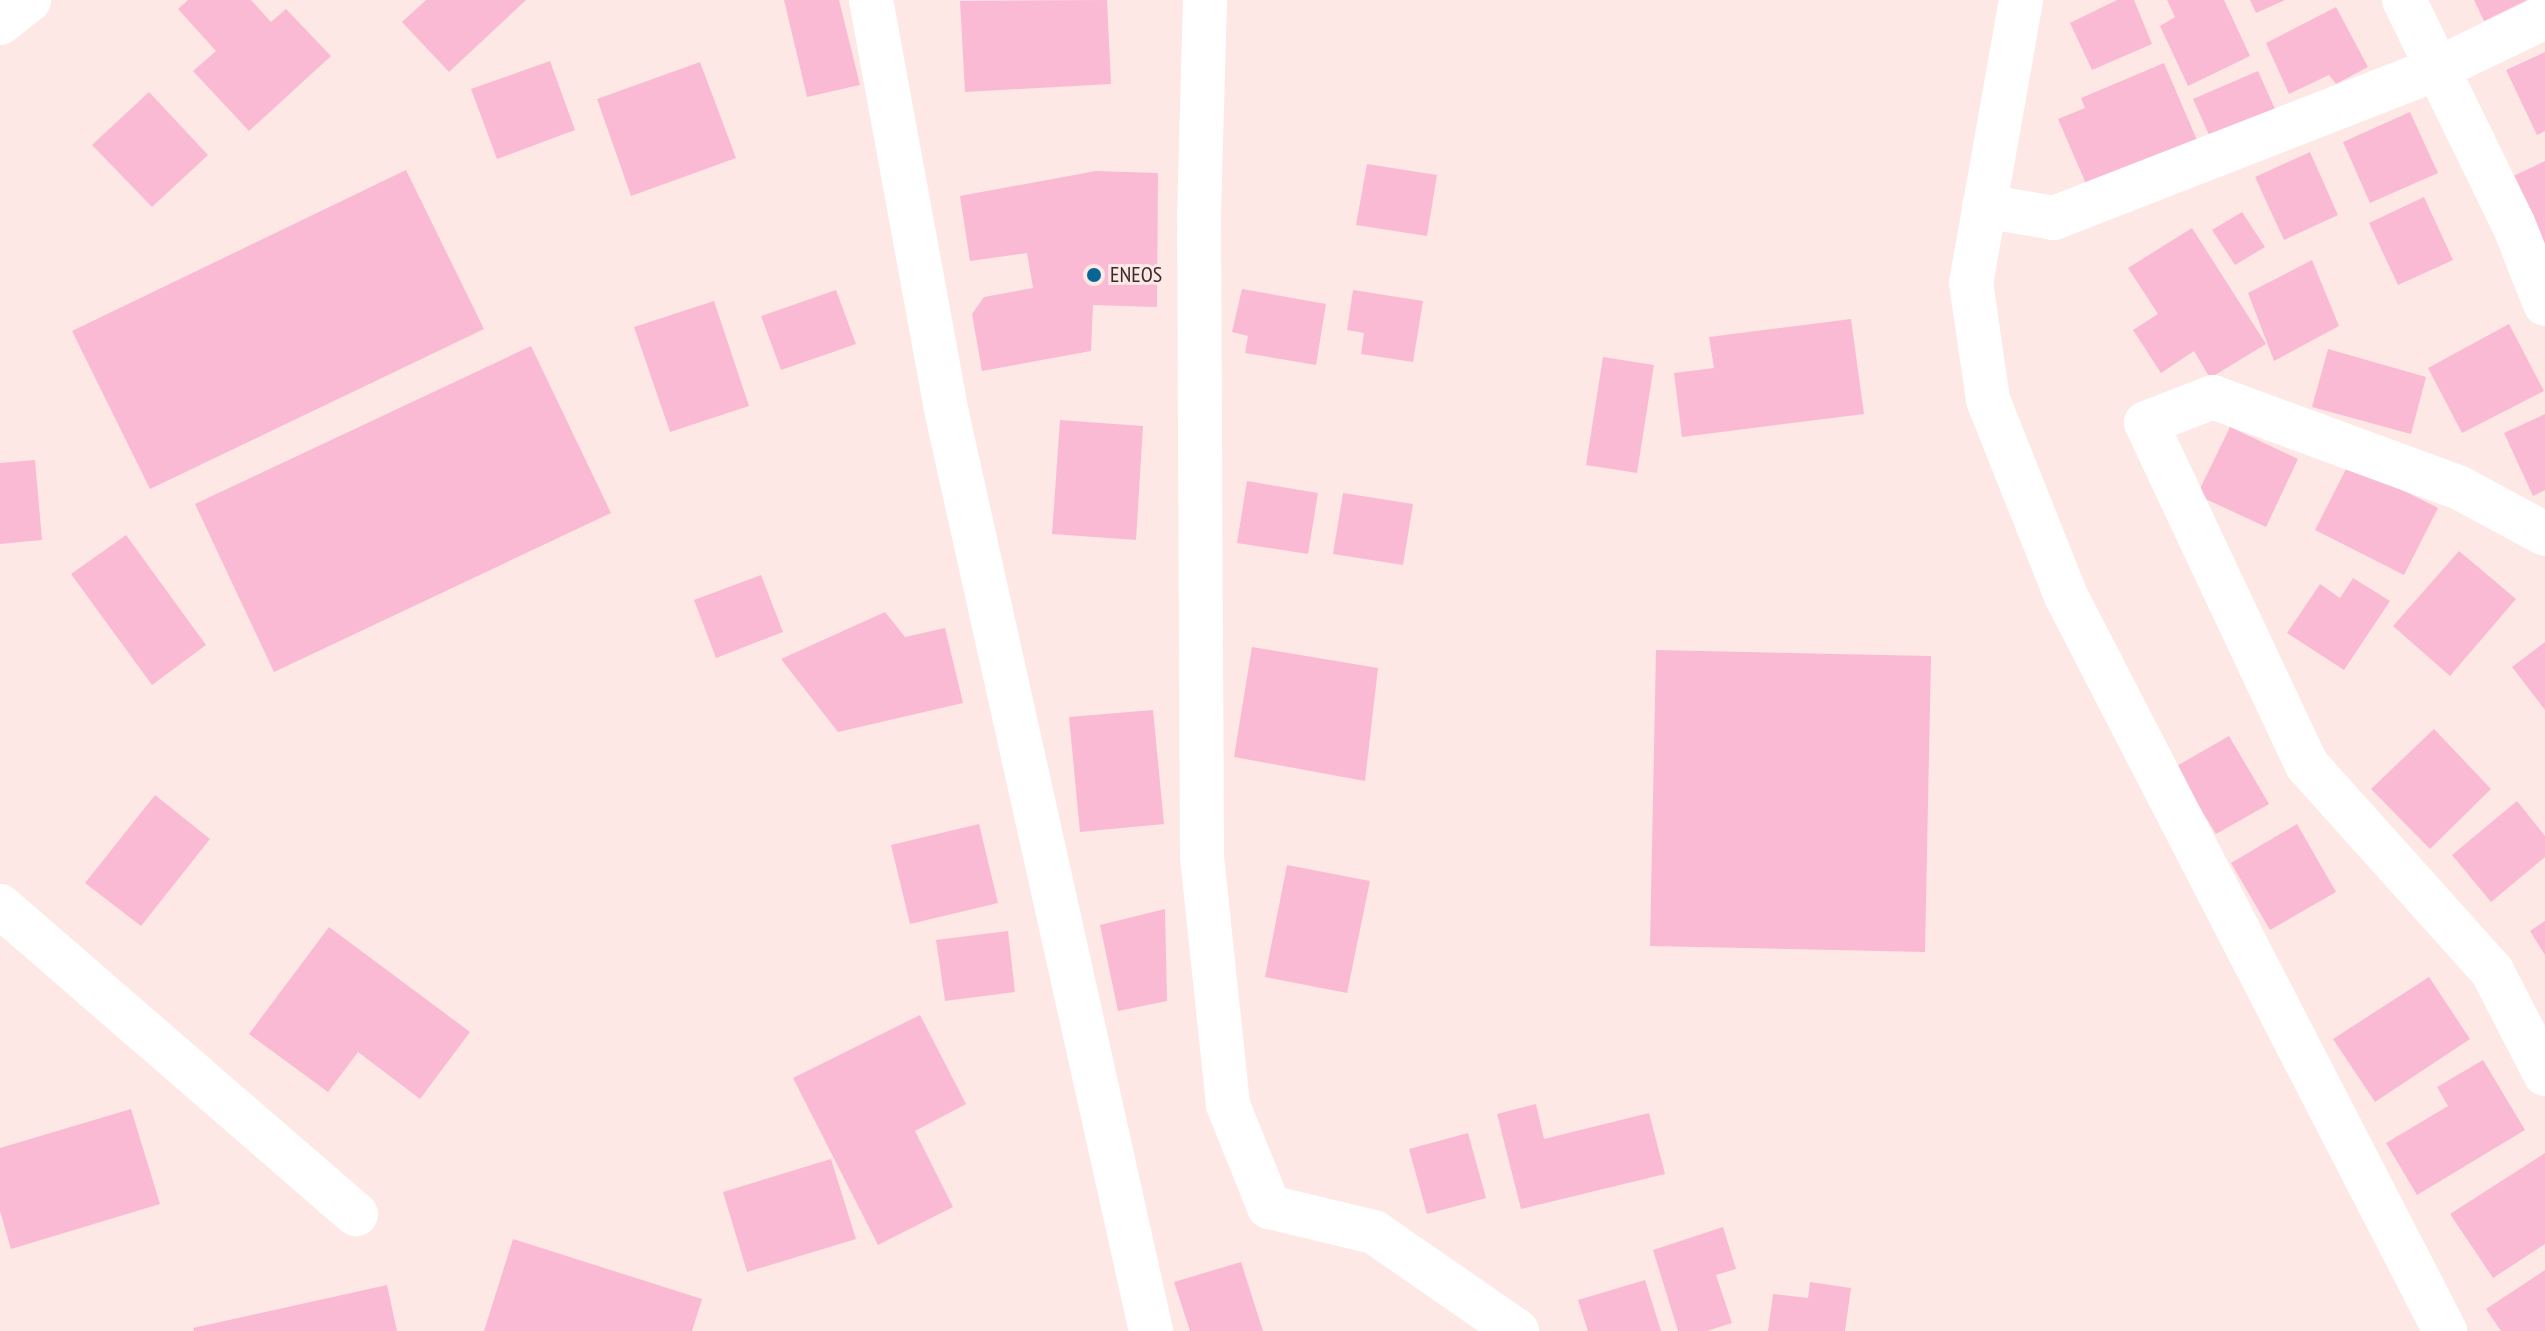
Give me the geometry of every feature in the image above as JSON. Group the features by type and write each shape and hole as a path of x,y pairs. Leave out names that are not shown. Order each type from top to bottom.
{"street":[{"path":"0,23 29,0"},
{"path":"871,0 947,414 1151,1331"},
{"path":"1205,0 1199,220 1202,857 1228,1105 1269,1207 1374,1232 1517,1331"},
{"path":"2021,0 1971,283 1988,400 2066,596 2445,1331"},
{"path":"2404,0 2513,223 2545,304"},
{"path":"1984,206 2054,218 2437,69 2545,17"},
{"path":"2545,534 2460,488 2213,397 2146,423 2307,765 2492,971 2545,1074"},
{"path":"0,906 356,1214"}],"building":[{"path":"188,0 251,0 271,22 286,9 331,56 249,131 193,71 216,51 178,9"},
{"path":"426,0 526,0 449,72 402,22"},
{"path":"784,0 839,0 860,85 807,97"},
{"path":"1107,0 1111,84 965,92 960,1"},
{"path":"2117,0 2134,0 2152,44 2092,70 2070,23"},
{"path":"2167,0 2224,0 2250,56 2188,86 2160,26 2175,17"},
{"path":"2250,0 2285,0 2256,13"},
{"path":"2474,0 2527,0 2484,21"},
{"path":"2336,7 2368,67 2336,84 2329,75 2289,94 2266,43"},
{"path":"2545,52 2545,131 2537,135 2506,70"},
{"path":"550,61 575,130 497,159 471,89"},
{"path":"700,62 736,158 631,196 597,99"},
{"path":"2164,63 2197,140 2087,186 2058,119 2085,108 2081,98"},
{"path":"2258,71 2275,109 2210,137 2193,99"},
{"path":"149,92 208,155 152,207 92,145"},
{"path":"2410,112 2438,173 2370,203 2343,142"},
{"path":"2310,152 2338,215 2284,240 2255,177"},
{"path":"2545,161 2545,251 2509,178"},
{"path":"1367,164 1437,175 1427,236 1356,225"},
{"path":"406,170 484,329 150,489 72,331"},
{"name":"ENEOS","path":"1096,171 1158,173 1157,307 1093,305 1091,351 982,371 972,314 984,297 1033,288 1027,253 970,261 960,196"},
{"path":"2424,197 2453,260 2398,285 2369,223"},
{"path":"2242,212 2265,247 2235,265 2212,230"},
{"path":"2192,228 2266,344 2210,378 2194,351 2161,373 2133,330 2158,314 2128,268"},
{"path":"2312,260 2339,326 2274,361 2248,293"},
{"path":"1242,289 1326,304 1316,365 1245,353 1248,336 1232,332"},
{"path":"836,290 856,344 781,370 761,316"},
{"path":"1353,290 1423,301 1413,362 1361,354 1364,333 1347,330"},
{"path":"714,301 749,406 670,432 634,327"},
{"path":"1851,319 1864,414 1682,437 1674,373 1714,368 1709,337"},
{"path":"2509,324 2544,391 2462,433 2428,368"},
{"path":"531,346 611,513 274,672 195,504"},
{"path":"2328,349 2426,377 2411,434 2312,407"},
{"path":"1603,357 1654,365 1637,473 1586,465"},
{"path":"2545,414 2545,490 2533,496 2504,433"},
{"path":"1060,420 1143,426 1136,540 1052,534"},
{"path":"2230,427 2298,459 2266,527 2197,495"},
{"path":"35,460 42,540 0,544 0,463"},
{"path":"2349,463 2438,508 2404,575 2315,530"},
{"path":"1247,481 1318,493 1308,554 1237,543"},
{"path":"1343,493 1413,504 1403,565 1333,554"},
{"path":"126,535 206,645 152,685 71,574"},
{"path":"2459,551 2516,599 2450,676 2393,626"},
{"path":"761,575 783,632 716,658 694,600"},
{"path":"2353,578 2390,601 2344,670 2287,633 2320,584 2340,598"},
{"path":"885,612 905,637 945,628 963,703 838,732 781,659"},
{"path":"2545,642 2545,710 2512,667"},
{"path":"1252,647 1378,668 1365,781 1234,757"},
{"path":"1656,650 1931,656 1925,952 1650,946"},
{"path":"1153,710 1164,824 1080,832 1069,717"},
{"path":"2434,729 2491,789 2430,849 2371,789"},
{"path":"2229,736 2269,804 2216,834 2175,767"},
{"path":"155,795 210,839 141,926 85,883"},
{"path":"2517,801 2545,836 2545,857 2491,902 2452,855"},
{"path":"979,824 998,903 910,924 891,845"},
{"path":"2297,824 2336,892 2270,930 2231,863"},
{"path":"1287,865 1370,881 1347,993 1265,977"},
{"path":"1165,909 1167,1001 1118,1011 1100,925"},
{"path":"2545,921 2545,955 2530,931"},
{"path":"329,927 470,1032 420,1099 358,1052 328,1092 249,1034"},
{"path":"1008,931 1015,992 945,1001 936,940"},
{"path":"2429,977 2470,1039 2375,1102 2333,1039"},
{"path":"920,1015 966,1104 915,1131 953,1207 878,1245 793,1078"},
{"path":"2483,1060 2525,1130 2417,1195 2386,1143 2448,1106 2437,1087"},
{"path":"1536,1104 1544,1139 1649,1113 1665,1174 1521,1209 1497,1114"},
{"path":"131,1109 160,1204 11,1249 0,1211 0,1148"},
{"path":"1468,1133 1486,1198 1427,1214 1409,1149"},
{"path":"2545,1153 2545,1244 2493,1278 2450,1214"},
{"path":"831,1159 856,1239 747,1272 723,1192"},
{"path":"1723,1227 1736,1269 1716,1275 1732,1323 1707,1331 1678,1331 1653,1250"},
{"path":"513,1239 702,1299 692,1331 484,1331"},
{"path":"1241,1262 1263,1331 1190,1331 1174,1282"},
{"path":"2545,1270 2545,1331 2501,1331 2486,1309"},
{"path":"1645,1280 1661,1331 1588,1331 1578,1300"},
{"path":"1810,1282 1851,1288 1845,1331 1768,1331 1773,1294 1808,1298"},
{"path":"387,1285 397,1331 194,1331 193,1328"}],"place":[{"name":"ENEOS","path":"1094,275"}]}
